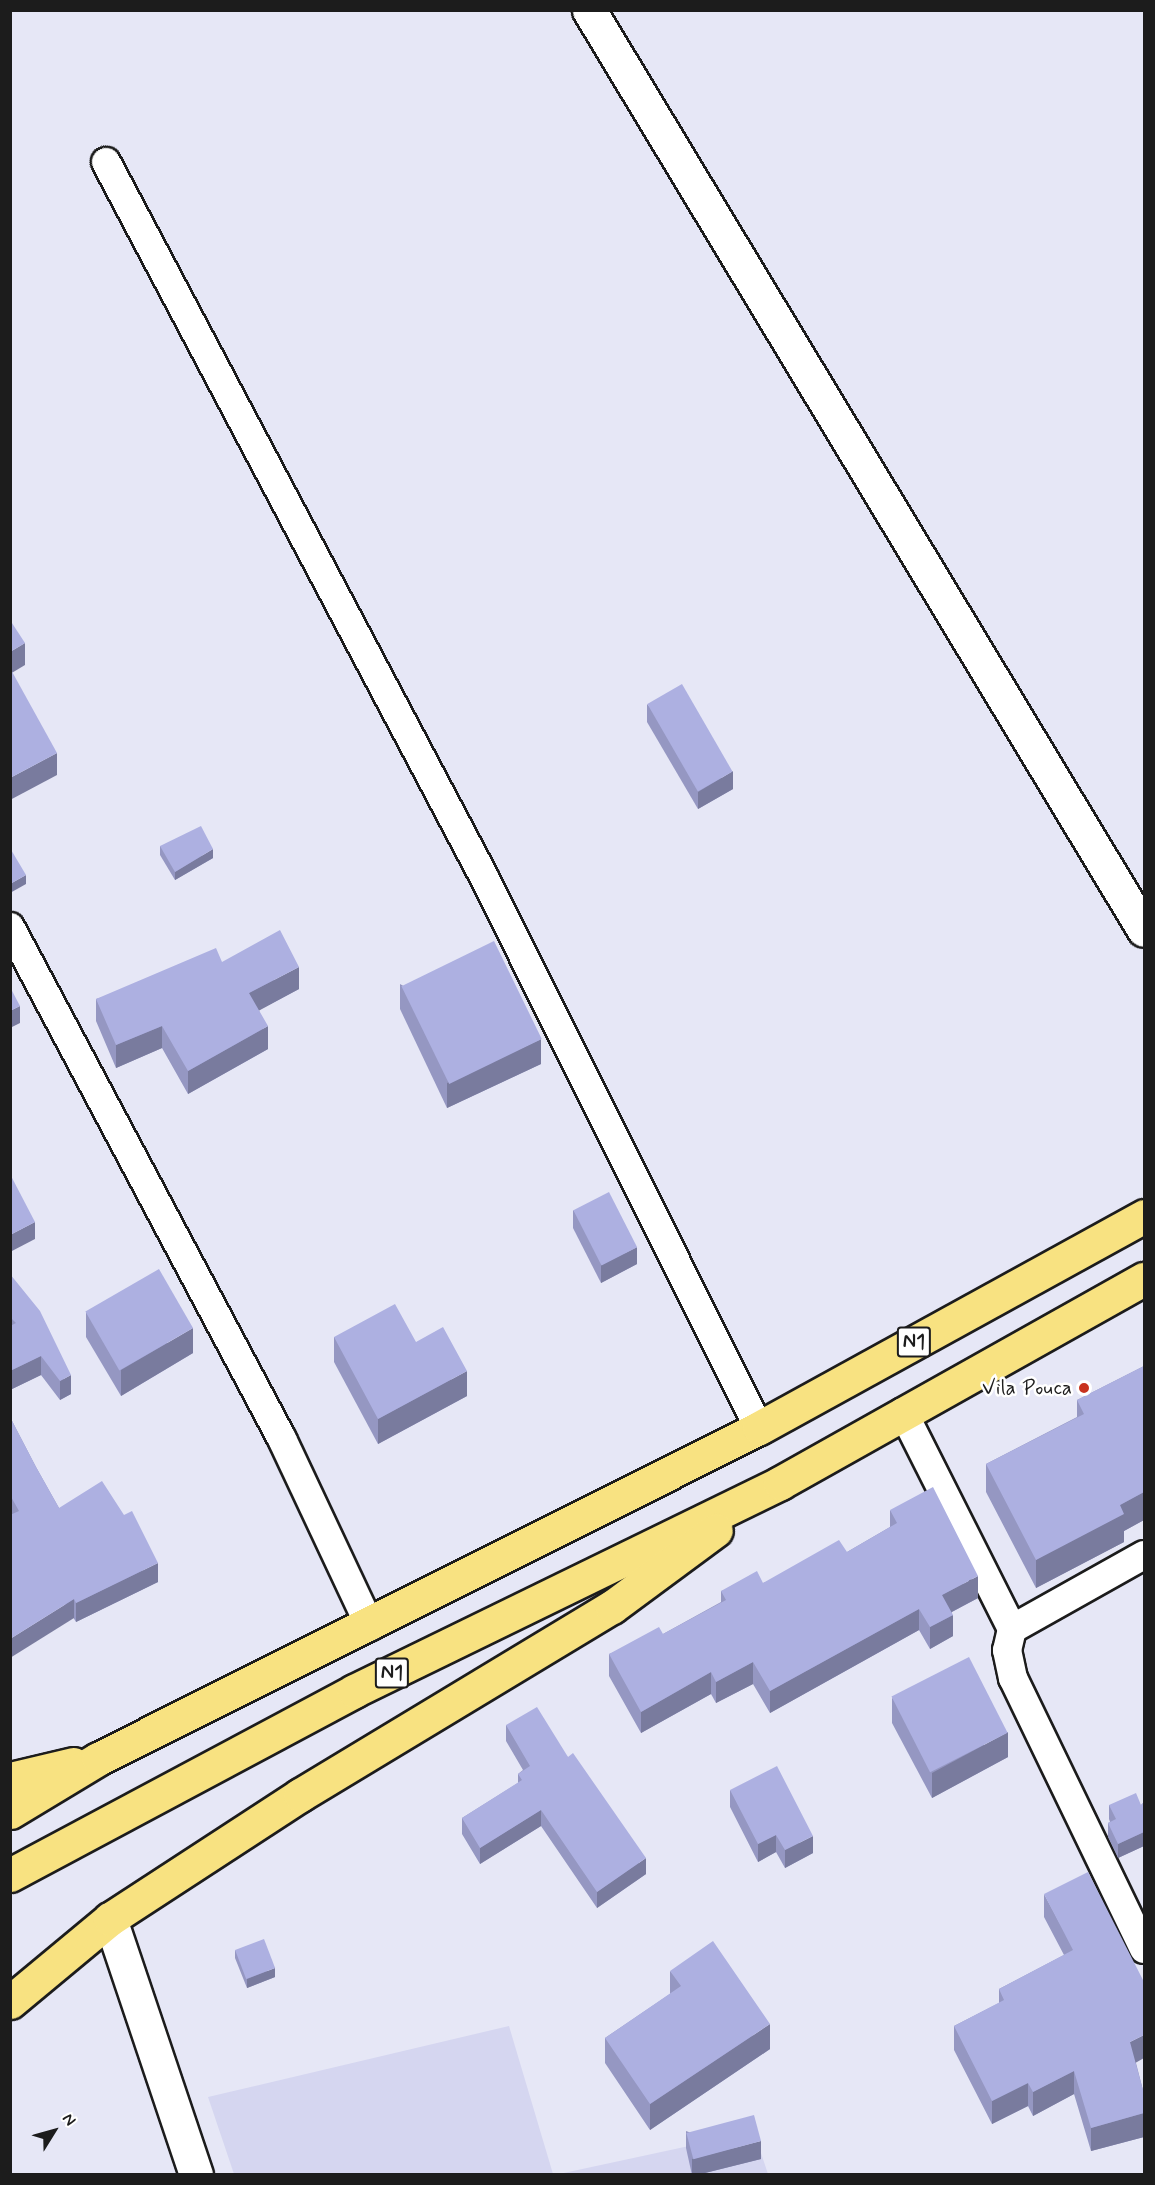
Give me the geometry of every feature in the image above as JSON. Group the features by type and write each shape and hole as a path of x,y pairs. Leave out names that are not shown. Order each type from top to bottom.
{"highway":[{"name":"N1","path":"10,1812 98,1759 370,1626 759,1428 1144,1216"},
{"name":"N1","path":"10,1875 354,1691 780,1482 1144,1279"},
{"path":"10,2002 110,1919 300,1796 612,1607 780,1482"},
{"path":"10,1779 98,1759"}],"street":[{"path":"589,10 1144,930"},
{"path":"106,162 483,875 759,1428"},
{"path":"10,927 282,1439 370,1626"},
{"path":"903,1412 1012,1629 1006,1650 1013,1678 1144,1949"},
{"path":"1012,1629 1144,1556"},
{"path":"110,1919 196,2175"}],"shaded area":[{"path":"509,2026 553,2174 234,2174 208,2097"},
{"path":"754,2132 768,2174 559,2174"}],"building":[{"path":"10,620 25,643 10,652"},
{"path":"10,668 57,753 10,778"},
{"path":"682,684 733,771 698,791 647,704"},
{"path":"201,826 213,849 175,872 160,846"},
{"path":"10,848 26,875 10,884"},
{"path":"280,930 299,967 249,993 268,1026 188,1071 162,1026 116,1045 96,999 216,948 222,962"},
{"path":"494,941 542,1039 449,1084 401,986"},
{"path":"10,987 20,1006 10,1011"},
{"path":"10,1174 35,1222 10,1235"},
{"path":"609,1192 637,1247 602,1265 573,1210"},
{"path":"159,1269 193,1328 119,1370 85,1312"},
{"path":"10,1274 40,1311 71,1375 60,1381 41,1356 10,1371 10,1326 16,1323 10,1317"},
{"path":"395,1304 416,1342 443,1327 467,1371 378,1419 334,1337"},
{"path":"1144,1366 1144,1492 1120,1505 1124,1514 1036,1560 986,1464 1084,1414 1077,1400"},
{"path":"10,1417 59,1508 102,1481 124,1515 132,1511 158,1563 76,1603 74,1599 10,1639 10,1515 19,1511 10,1495"},
{"path":"933,1487 978,1576 942,1595 953,1615 930,1627 919,1609 770,1691 753,1662 716,1682 711,1672 641,1712 609,1654 659,1627 663,1634 726,1600 721,1591 757,1571 763,1583 839,1540 847,1552 897,1523 890,1510"},
{"path":"969,1657 1008,1733 930,1772 891,1696"},
{"path":"537,1707 568,1757 573,1753 646,1858 597,1892 541,1810 480,1848 462,1818 522,1780 518,1774 530,1766 506,1725"},
{"path":"777,1766 813,1836 785,1850 776,1835 758,1844 730,1790"},
{"path":"1136,1793 1141,1805 1144,1802 1144,1832 1118,1844 1108,1823 1116,1819 1109,1805"},
{"path":"1088,1872 1144,1982 1144,2035 1130,2042 1144,2094 1144,2113 1091,2128 1074,2071 1033,2092 1028,2083 992,2101 954,2026 1004,2000 999,1989 1073,1950 1044,1894"},
{"path":"264,1939 275,1968 246,1979 235,1950"},
{"path":"713,1941 770,2024 650,2104 605,2038 681,1986 670,1971"},
{"path":"754,2115 761,2141 693,2159 686,2133"}],"place":[{"name":"Vila Pouca","path":"1084,1388"}]}
